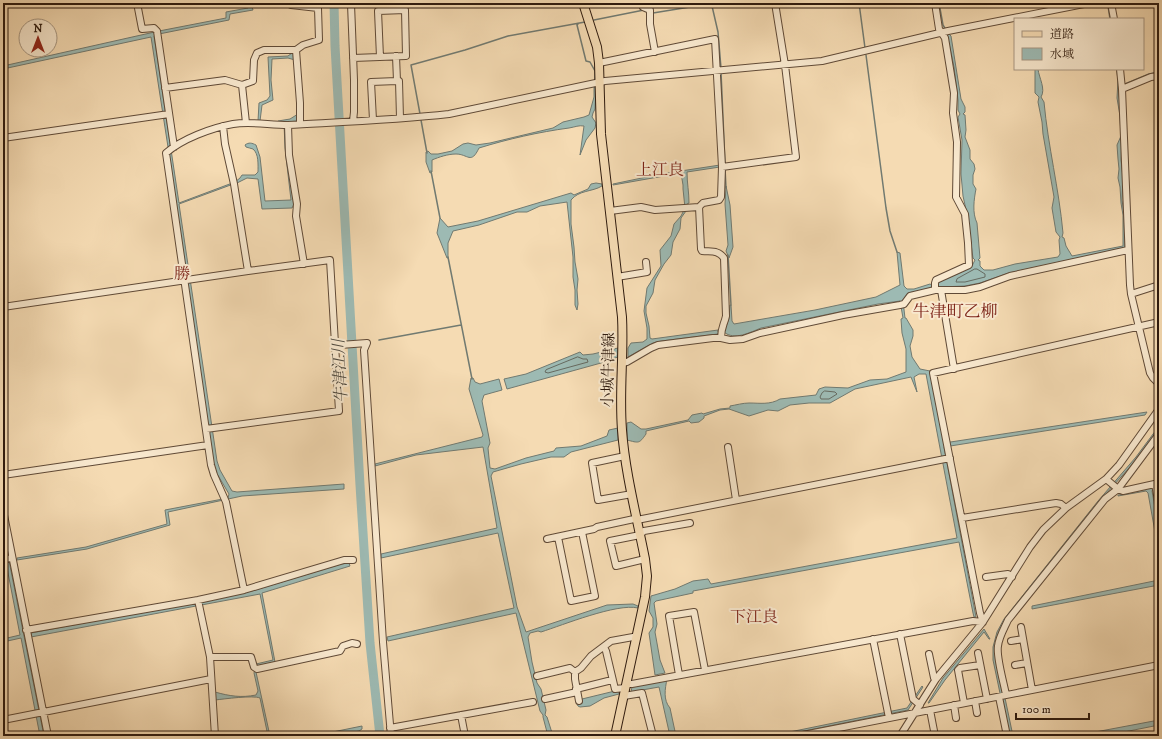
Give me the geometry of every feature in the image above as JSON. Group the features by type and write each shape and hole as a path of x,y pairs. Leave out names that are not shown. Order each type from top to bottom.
{"main road":[{"name":"小城牛津線","path":"583,3 595,39 599,63 596,83 622,317 623,338 621,410 623,441 647,576 645,597 615,736"}],"street":[{"path":"137,3 142,29 154,28 157,34 165,88 165,114 171,149"},
{"path":"165,88 225,80 242,85 253,81 254,60 257,53 264,50 296,50 303,45 319,40 318,8 291,5 291,3"},
{"path":"725,166 796,157 785,65 775,3"},
{"path":"935,3 939,29 945,32"},
{"path":"244,590 226,500 212,470 166,153 171,149 193,137 223,126 246,123 285,125 449,114 596,83 785,65 832,59 945,32 1089,3"},
{"path":"1111,3 1114,18"},
{"path":"351,4 353,121"},
{"path":"643,7 650,13 650,24 655,52"},
{"path":"353,58 380,57 396,56 406,56 405,10 378,11 380,57"},
{"path":"945,32 954,93 953,113 957,142 956,197 964,214 969,265 936,280 954,369"},
{"path":"599,63 715,39 720,71 725,166 721,197 719,200 703,203 699,206 656,210 642,208 610,211"},
{"path":"296,50 300,124"},
{"path":"396,56 400,118"},
{"path":"1120,70 1131,294 1150,373 1159,384"},
{"path":"1122,89 1151,77 1159,76"},
{"path":"373,120 371,82 397,81"},
{"path":"242,85 246,123"},
{"path":"3,138 165,114"},
{"path":"285,125 297,204 296,216 304,264"},
{"path":"223,126 248,271"},
{"path":"622,363 627,362 658,345 713,338 721,334 726,316 724,258 721,254 716,252 702,251 701,249 699,206"},
{"path":"721,334 730,340 743,338 843,315 902,304 910,296 937,288 965,290 980,287 1010,276 1128,250"},
{"path":"3,307 330,260 339,411 206,430"},
{"path":"617,277 646,272 646,262"},
{"path":"1131,294 1159,285"},
{"path":"983,622 933,373 1159,322"},
{"path":"334,336 340,341 340,350 336,357"},
{"path":"340,345 367,343 364,350 383,642 391,736"},
{"path":"1006,695 997,647 1001,634 1008,620 1105,498 1113,484 1119,465 1159,409"},
{"path":"916,702 983,622 1030,547 1043,530 1066,508 1113,484 1159,434"},
{"path":"3,475 208,445"},
{"path":"728,447 736,500"},
{"path":"625,456 592,463 598,500 632,494"},
{"path":"547,539 634,519 637,520 950,458"},
{"path":"1113,484 1123,491 1157,484 1159,506"},
{"path":"962,518 1056,503 1061,504 1066,508"},
{"path":"3,510 48,736"},
{"path":"645,559 616,566 610,541 640,535 644,531 690,523"},
{"path":"558,537 571,601 595,596 582,532"},
{"path":"4,559 12,558"},
{"path":"26,630 198,600 244,590 344,560 353,560"},
{"path":"986,577 1008,574 1012,577"},
{"path":"198,600 210,657 215,736"},
{"path":"679,675 669,616 694,612 704,670"},
{"path":"625,689 632,684 704,670 973,621 983,622"},
{"path":"1021,627 1032,690"},
{"path":"900,634 916,702 915,713 900,736"},
{"path":"575,672 581,668 591,656 610,641 633,637 636,638"},
{"path":"873,639 889,718"},
{"path":"1011,641 1023,639"},
{"path":"210,657 251,657 256,668 340,651 343,646 352,643 357,644"},
{"path":"604,647 614,689 625,689 642,693 653,736"},
{"path":"978,653 987,699"},
{"path":"929,654 934,678 936,679"},
{"path":"1015,665 1027,663"},
{"path":"798,736 1159,664"},
{"path":"964,703 958,670 960,668 980,665"},
{"path":"537,676 570,668 575,672 578,701"},
{"path":"3,720 211,680"},
{"path":"545,699 612,680"},
{"path":"999,697 1007,736"},
{"path":"975,701 978,713"},
{"path":"390,728 533,702"},
{"path":"954,705 956,718"},
{"path":"930,710 936,736"},
{"path":"461,715 465,736"}],"water":[{"path":"247,3 251,3 253,10 230,14 229,20 154,36 179,203 235,182 242,175 255,175 258,172 257,157 253,149 246,147 245,145 249,143 256,145 260,157 265,201 291,200 285,148 284,123 278,121 290,119 298,114 297,121 287,122 287,148 294,204 292,208 262,209 258,179 247,178 179,204 217,461 220,470 232,491 237,492 344,484 344,489 242,496 168,512 170,525 87,549 17,560 17,558 86,547 167,524 165,510 228,498 229,494 216,472 213,463 151,37 58,57 58,54 226,18 226,12 248,8"},
{"path":"948,33 951,36 961,99 965,107 965,112 963,114 965,115 965,137 970,150 970,159 974,164 975,169 973,175 973,184 976,189 974,210 977,223 980,258 978,260 980,261 980,266 984,270 993,270 1015,264 1058,257 1060,254 1060,237 1056,232 1052,208 1054,197 1038,102 1039,97 1035,93 1035,70 1038,70 1043,87 1041,97 1044,102 1059,200 1063,233 1062,237 1064,238 1066,246 1072,256 1123,246 1123,215 1118,178 1119,169 1117,145 1121,136 1117,98 1119,79 1122,136 1122,200 1124,214 1125,248 1009,273 980,283 965,286 937,286 930,289 908,293 903,301 905,318 913,330 910,346 912,357 920,369 930,371 944,443 1147,412 1145,415 944,447 976,617 974,617 973,613 959,542 693,591 693,593 656,601 654,603 657,624 655,632 660,660 665,673 655,675 649,633 653,627 653,618 649,611 651,596 675,589 693,581 708,579 711,584 957,538 926,374 919,374 914,377 917,392 911,377 855,389 830,403 790,405 778,411 768,410 749,416 729,409 720,410 704,416 704,418 699,422 691,423 689,421 646,431 646,434 642,440 638,442 627,440 627,423 631,422 641,429 646,429 688,420 692,415 730,408 730,406 747,403 769,403 780,399 816,395 819,389 825,387 848,388 870,380 887,379 906,372 906,349 902,333 901,319 903,318 900,301 878,304 761,328 737,336 728,335 724,332 661,341 653,343 628,357 628,348 631,343 643,342 647,339 644,311 647,288 661,266 660,250 671,236 674,224 681,216 685,208 681,173 613,184 661,174 720,165 720,167 687,172 689,203 687,204 686,211 681,218 680,229 673,242 671,255 655,280 653,293 646,306 650,338 652,339 718,330 718,332 724,331 729,319 730,305 732,321 734,324 815,310 876,297 900,285 897,252 900,253 904,286 907,289 937,284 938,282 972,266 975,260 973,258 963,196 961,174 962,140 958,117 960,114 958,110 954,67"},
{"path":"292,53 295,60 288,58 272,59 271,80 273,100 262,105 260,121 258,121 259,103 267,100 270,96 268,57 288,56"},
{"path":"39,58 54,58 3,69 3,66"},
{"path":"596,86 595,109 592,117 596,123 595,128 586,140 580,155 584,126 535,134 479,148 474,156 471,157 456,154 441,157 432,160 432,172 430,173 426,162 426,152 428,151 431,154 438,154 452,151 463,144 468,143 476,145 490,143 553,128 563,122 589,115 594,97 594,87"},
{"path":"591,184 602,184 602,186 578,194 571,200 571,224 578,279 577,310 575,305 573,257 567,202 540,206 527,212 517,212 479,225 453,231 448,243 447,258 437,233 440,218 448,227 478,221 571,193 574,195 588,189"},
{"path":"726,186 730,205 733,247 729,258 726,251 728,245 725,204"},
{"path":"618,348 618,357 507,389 504,379 526,374 580,352 583,355 593,354"},
{"path":"471,378 480,384 499,379 502,390 484,395 482,401 490,443 488,448 490,468 495,469 526,458 554,451 556,448 581,446 607,436 609,430 618,428 618,440 571,452 564,457 551,457 521,464 493,472 491,476 517,607 526,632 607,605 633,604 638,606 638,608 629,607 604,612 541,632 538,631 530,633 528,637 532,662 537,683 541,689 546,710 545,715 553,736 548,736 543,715 540,711 516,613 388,641 387,637 514,608 498,533 381,558 381,554 497,528 483,447 416,455 375,466 375,464 482,437 483,435 469,389"},
{"path":"1159,426 1159,430 1137,459 1098,503 1007,620 997,660 1013,736 1009,736 993,660 993,647 997,632 1004,619 1098,501 1136,457"},
{"path":"1149,488 1153,489 1152,491 1159,531 1159,554 1148,493 1146,491 1118,496"},
{"path":"3,531 44,736 40,736 21,638 3,642 3,639 20,635 3,547"},
{"path":"349,563 350,566 262,593 275,662 257,666 256,672 270,736 268,736 260,698 245,697 215,700 215,692 235,696 256,695 258,691 254,673 256,664 273,660 260,594 31,637 31,633 252,591 341,564"},
{"path":"1159,580 1159,585 1032,609 1032,606"},
{"path":"984,629 990,639 984,632 928,703 943,678"},
{"path":"667,679 665,698 670,708 676,736 670,736 659,687 631,692 632,687"},
{"path":"922,686 923,687 908,710 779,736 770,736 907,708"},
{"path":"619,690 619,694 604,698 590,706 580,707 577,704 582,699"},
{"path":"1159,720 1159,725 1104,736 1074,736"},
{"path":"362,726 362,729 359,731 333,736 313,736"}],"waterway":[{"name":"牛津江川","path":"334,3 335,46 360,485 370,643 380,736"},
{"path":"713,3 712,6 718,32 721,68"},
{"path":"859,3 865,48"},
{"path":"939,3 943,25 946,30"},
{"path":"653,13 696,6 712,6"},
{"path":"1108,6 1110,18"},
{"path":"594,20 644,10"},
{"path":"420,114 411,65 508,36 585,22"},
{"path":"578,24 586,61 590,62 595,71 595,81"},
{"path":"866,55 886,208 890,231 897,252"},
{"path":"1117,70 1118,79"},
{"path":"721,72 725,164"},
{"path":"1125,84 1149,74 1159,72"},
{"path":"421,120 427,153"},
{"path":"725,168 726,188"},
{"path":"431,171 440,218"},
{"path":"728,255 731,305"},
{"path":"448,257 472,379"},
{"path":"379,340 461,325"}],"district":[{"name":"上江良","path":"660,169"},
{"name":"勝","path":"182,273"},
{"name":"牛津町乙柳","path":"955,311"},
{"name":"下江良","path":"754,616"}]}
